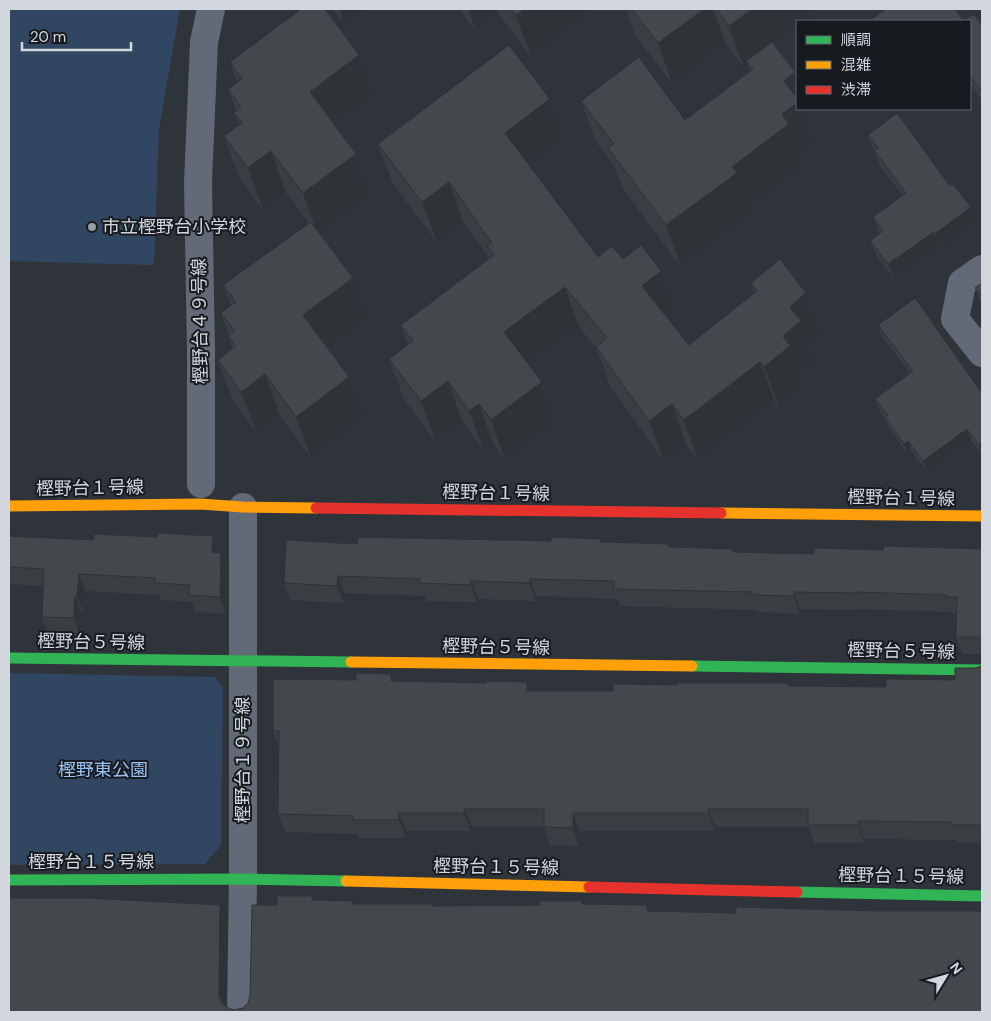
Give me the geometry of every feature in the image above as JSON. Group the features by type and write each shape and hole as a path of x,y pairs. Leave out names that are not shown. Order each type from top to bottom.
{"street":[{"name":"樫野台４９号線","path":"201,484 198,182 204,42 211,9"},
{"path":"982,269 962,284 955,319 982,353"},
{"name":"樫野台１号線","path":"9,506 200,504 243,507 982,516"},
{"name":"樫野台１９号線","path":"240,1012 243,879 243,507"},
{"name":"樫野台５号線","path":"9,658 982,670"},
{"name":"樫野台１５号線","path":"9,880 243,879 982,896"}],"green space":[{"name":"市立樫野台小学校","path":"9,9 180,9 159,129 154,265 9,261"},
{"name":"樫野東公園","path":"9,673 215,677 223,688 221,845 205,864 9,865"}],"building":[{"path":"301,9 325,9 359,55 310,92 356,154 303,193 271,151 248,168 224,136 242,123 234,113 241,107 228,89 242,79 230,62"},
{"path":"511,9 525,9 516,15"},
{"path":"632,9 704,9 658,43"},
{"path":"716,9 752,9 729,26"},
{"path":"886,9 954,9 963,20 870,20"},
{"path":"974,14 982,26 982,92 971,77 971,20 965,20"},
{"path":"772,42 795,72 784,81 796,97 796,104 782,114 789,124 732,167 737,173 666,225 608,148 614,144 581,101 639,57 685,120 753,69 746,61"},
{"path":"509,45 550,99 505,133 598,257 612,246 623,259 641,245 661,271 642,286 689,345 757,291 751,283 780,259 806,293 790,307 801,321 783,336 790,346 764,367 760,362 684,420 672,404 649,421 596,347 607,338 565,287 504,332 542,382 491,420 479,404 469,411 448,381 421,401 389,359 413,341 401,325 494,255 487,246 492,243 449,182 422,202 378,144"},
{"path":"897,113 950,186 953,184 971,207 935,234 934,232 888,264 870,241 883,231 873,217 906,193 874,150 878,148 868,135"},
{"path":"311,222 353,278 303,315 349,377 296,417 265,374 241,392 218,360 236,346 228,336 235,331 221,313 236,302 223,285"},
{"path":"982,283 982,297 975,288"},
{"path":"915,298 982,393 982,442 979,445 967,429 923,461 908,441 904,444 885,418 888,416 875,399 913,371 878,325"},
{"path":"158,533 213,536 212,552 221,553 220,597 189,595 190,585 155,583 155,578 79,574 74,618 42,617 44,569 9,567 9,536 93,540 94,534 157,537"},
{"path":"358,537 551,541 551,537 601,539 601,542 669,544 669,547 733,549 733,552 814,554 814,548 883,550 884,546 982,549 982,639 976,637 956,637 957,597 946,597 946,595 794,592 794,596 752,595 752,592 614,589 614,581 530,579 530,583 471,581 471,585 420,583 420,579 338,576 337,586 284,583 286,540 357,544"},
{"path":"982,666 982,825 951,825 951,822 858,821 858,825 808,825 808,809 708,809 708,813 573,813 573,828 544,827 544,809 464,809 464,813 399,813 399,820 353,820 353,816 278,814 279,731 273,731 273,679 356,680 356,673 391,674 391,681 527,682 527,691 613,691 613,684 677,685 677,683 788,683 788,686 886,687 886,679 955,680 955,668"},
{"path":"277,896 312,896 312,900 353,901 353,904 432,904 432,906 540,905 540,901 582,901 582,904 647,905 647,911 736,913 736,907 878,911 982,911 982,1012 9,1012 9,898 86,898 220,905 219,994 221,1001 226,1007 234,1010 243,1008 248,1003 250,995 252,905 277,905"}],"traffic: fast":[{"path":"9,658 351,662"},
{"path":"692,666 982,670"},
{"path":"9,880 243,879 346,881"},
{"path":"797,892 982,896"}],"traffic: slow":[{"path":"9,506 200,504 243,507 316,508"},
{"path":"721,513 982,516"},
{"path":"351,662 692,666"},
{"path":"346,881 589,887"}],"traffic: jam":[{"path":"316,508 721,513"},
{"path":"589,887 797,892"}],"place":[{"name":"市立樫野台小学校","path":"92,227"}]}
